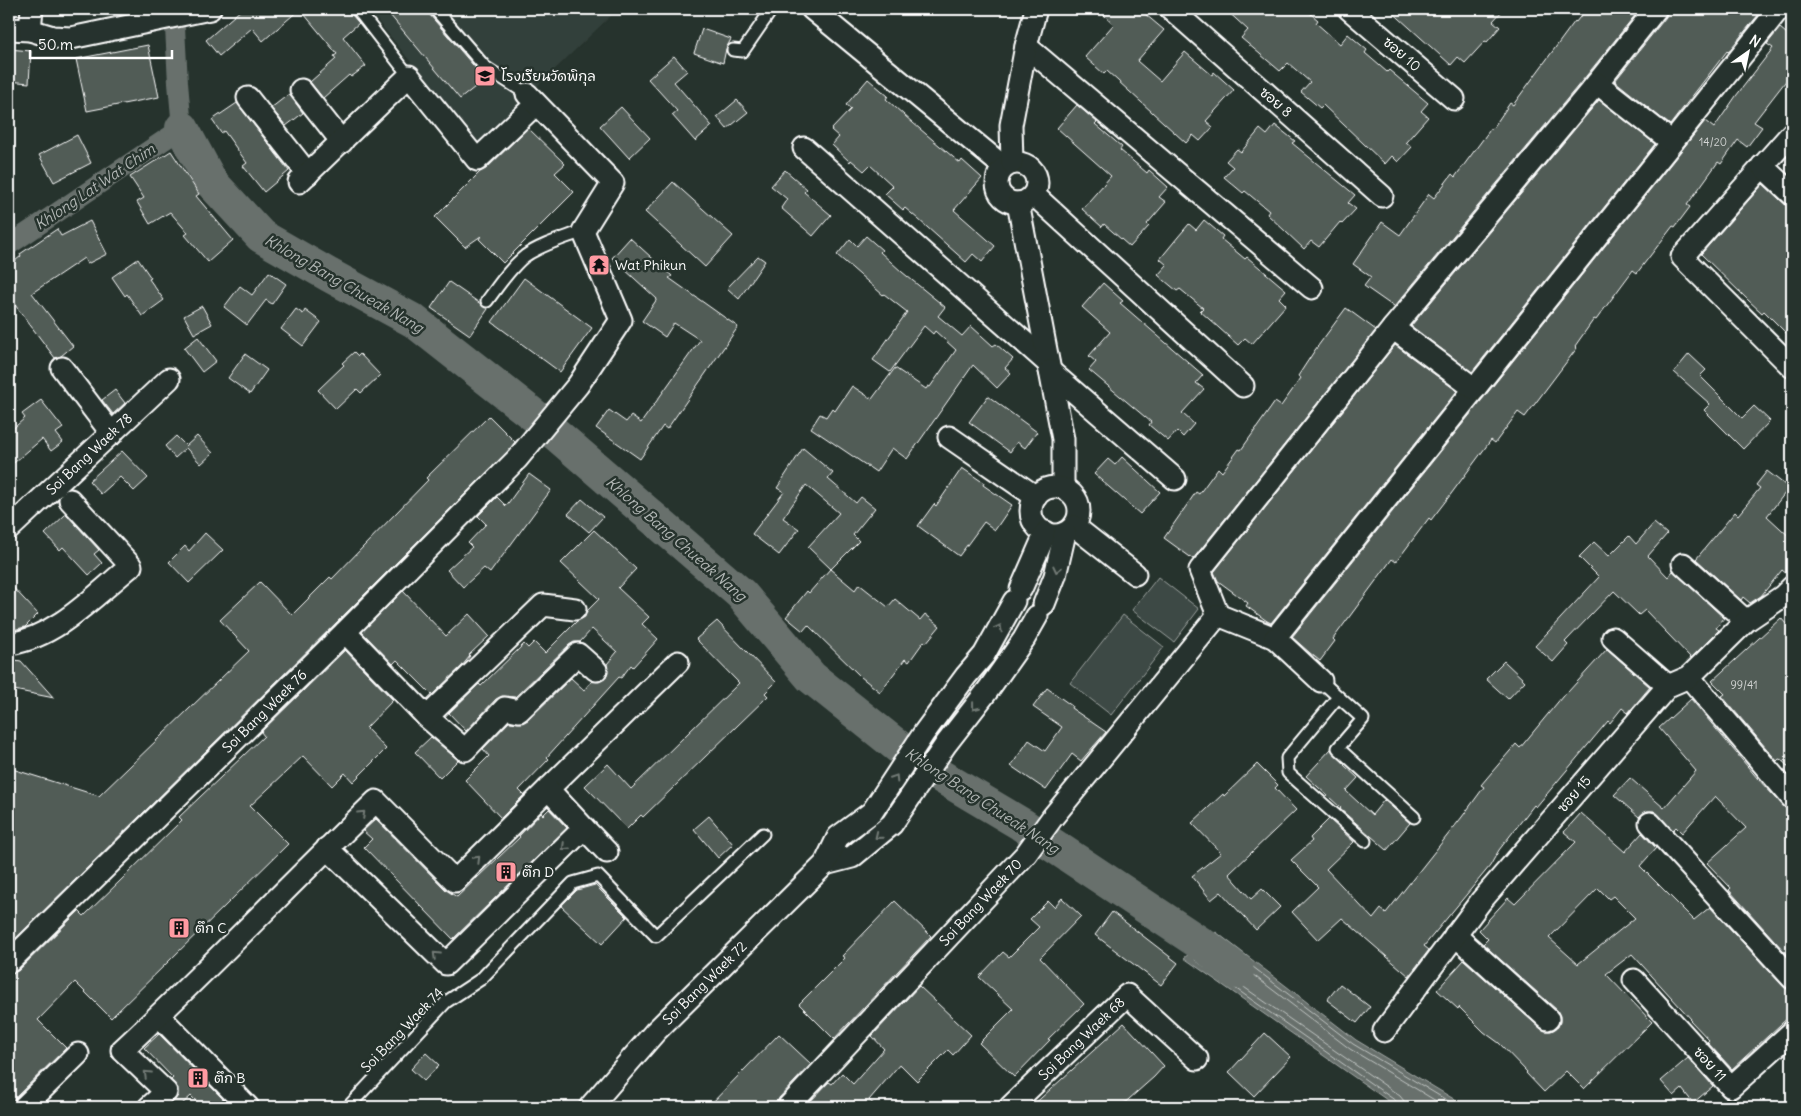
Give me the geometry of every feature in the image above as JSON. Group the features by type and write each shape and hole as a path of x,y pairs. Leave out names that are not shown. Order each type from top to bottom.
{"street":[{"path":"30,30 32,9"},
{"path":"9,28 30,30 53,37 71,38 209,9"},
{"path":"812,9 1008,165"},
{"path":"1008,165 1011,125 1026,46 1036,9"},
{"name":"ซอย 8","path":"1171,9 1382,196"},
{"name":"ซอย 10","path":"1349,9 1454,99"},
{"path":"1321,681 1275,638 1218,615 1200,570 1393,328 1597,83 1656,9"},
{"path":"1275,638 1779,9"},
{"path":"1026,46 1312,288"},
{"path":"248,98 304,178 410,76 477,160 531,99 612,183 583,231"},
{"path":"1597,83 1672,142"},
{"path":"301,90 342,142"},
{"path":"1792,132 1682,257 1792,367"},
{"path":"804,148 1175,479"},
{"path":"1062,488 1063,439 1049,367 1026,199 1037,181 1032,169 1019,162 1008,165 997,177 998,190 1006,200 1026,199 1243,386"},
{"path":"1762,166 1792,194"},
{"name":"Soi Bang Waek 76","path":"9,962 345,632 517,459 578,385 621,320 583,231"},
{"path":"1393,328 1475,389"},
{"path":"62,368 112,434"},
{"name":"Soi Bang Waek 78","path":"10,525 112,434 169,379"},
{"path":"949,437 1036,497"},
{"path":"825,864 838,837 872,812 924,733 984,655 1017,595 1061,530 1079,516 1078,501 1073,494 1062,488 1052,487 1045,489 1036,497 1031,508 1036,524 1061,530 1135,574"},
{"path":"9,644 24,642 58,626 131,566 70,500"},
{"path":"825,864 852,857 892,824 946,744 1004,667 1041,610 1056,576 1061,530"},
{"path":"1682,564 1746,621"},
{"name":"ซอย 15","path":"1384,1031 1481,901 1668,686 1689,677 1746,621 1789,596"},
{"path":"427,717 543,605 575,609"},
{"name":"Soi Bang Waek 70","path":"788,1107 1026,854 1052,818 1218,615"},
{"path":"345,632 427,717 465,750 505,708 519,711 578,654 596,670"},
{"path":"1613,638 1668,686"},
{"path":"149,1107 166,1092 122,1050 159,1016 376,801 455,881 678,662"},
{"path":"1689,677 1792,798"},
{"path":"327,848 446,964 596,841 548,789"},
{"path":"1650,822 1792,978"},
{"name":"Soi Bang Waek 72","path":"590,1107 655,1032 825,864"},
{"path":"1455,935 1548,1019"},
{"name":"ซอย 11","path":"1634,980 1731,1088 1792,1032"},
{"name":"Soi Bang Waek 68","path":"1010,1107 1127,995 1197,1059"},
{"path":"159,1016 248,1107"},
{"path":"24,1107 78,1054"}],"lane":[{"path":"357,9 410,76"},
{"path":"435,9 485,66 531,99"},
{"path":"733,50 743,51 772,9"},
{"path":"487,301 511,269 526,256 537,249 583,231"},
{"path":"1321,681 1363,719 1338,748 1414,816"},
{"path":"1338,697 1287,758 1288,774 1365,841"},
{"name":"Soi Bang Waek 74","path":"348,1107 446,1002 481,979 573,883 598,876 656,936 763,834"}],"shaded area":[{"name":"โรงเรียนวัดพิกุล","path":"368,9 618,9 477,144"},
{"path":"1158,577 1199,609 1174,642 1132,610"},
{"path":"1123,615 1164,647 1111,715 1070,683"}],"water":[{"path":"1216,932 1356,1040 1467,1107 1397,1107 1184,958"}],"building":[{"path":"242,9 300,9 263,41 252,28 219,56 206,40"},
{"path":"300,9 350,9 351,14 359,23 343,37 366,66 351,77 349,75 323,98 310,82 336,59 334,56 337,54"},
{"path":"385,9 427,9 429,14 485,79 460,99"},
{"path":"1097,9 1139,9 1164,30 1137,61 1160,81 1185,52 1212,75 1214,72 1234,90 1206,121 1213,127 1200,141 1193,135 1186,143 1107,71 1104,74 1085,57 1114,24"},
{"path":"1225,9 1305,9 1318,20 1316,23 1340,44 1348,34 1367,50 1365,53 1387,72 1389,70 1428,103 1421,111 1428,117 1406,142 1412,147 1398,162 1392,156 1385,164 1323,105 1320,108 1301,92 1310,82 1288,63 1280,71 1241,38 1248,30"},
{"path":"1389,9 1504,9 1493,21 1500,27 1487,42 1485,41 1465,63 1458,57 1451,65"},
{"path":"1586,9 1640,9 1394,307 1364,286 1371,277 1353,264 1382,222 1400,235 1429,194 1434,198 1452,174 1455,177 1510,103 1513,105"},
{"path":"1668,9 1711,9 1719,14 1723,9 1763,9 1727,51 1670,125 1615,81 1666,17"},
{"path":"1780,28 1792,38 1792,73 1754,122 1762,127 1747,147 1738,140 1721,164 1718,162 1687,205 1690,207 1675,227 1673,226 1637,273 1633,270 1596,320 1594,319 1575,346 1577,348 1525,417 1518,412 1495,443 1491,440 1431,520 1429,518 1396,562 1392,559 1333,639 1335,641 1320,661 1292,637 1705,121 1714,128 1773,48 1767,44"},
{"path":"702,29 731,39 726,49 723,63 694,53"},
{"path":"148,45 159,97 87,111 76,59"},
{"path":"9,49 31,51 29,83 9,81"},
{"path":"674,56 687,71 674,82 712,126 695,141 672,115 677,111 648,79"},
{"path":"868,79 888,96 886,99 913,123 960,163 962,160 982,178 954,210 995,246 982,262 973,254 966,262 905,208 903,210 885,194 893,186 870,165 864,171 851,160 850,162 832,145 839,137 831,130 851,109 846,105"},
{"path":"289,94 303,113 286,126 271,108"},
{"path":"737,100 748,112 727,129 717,117"},
{"path":"1599,100 1655,144 1472,372 1411,326"},
{"path":"237,103 289,171 264,192 243,166 247,163 224,131 221,133 212,120"},
{"path":"1077,105 1097,122 1095,124 1122,147 1120,150 1147,173 1149,170 1168,187 1159,197 1166,202 1147,224 1149,226 1130,247 1104,224 1102,227 1082,209 1111,176 1057,128"},
{"path":"621,107 650,138 629,158 600,126"},
{"path":"1275,125 1295,141 1292,143 1355,195 1348,203 1356,209 1342,224 1340,222 1319,247 1311,241 1304,249 1267,214 1269,211 1224,177 1233,167 1226,161 1237,149 1241,152 1260,129 1267,135"},
{"path":"528,128 565,164 555,173 574,192 503,263 479,239 481,236 465,247 435,217"},
{"path":"77,135 91,163 54,182 39,155"},
{"path":"171,151 199,194 196,196 233,240 208,262 185,235 188,233 170,212 150,224 137,202 144,198 130,177"},
{"path":"785,170 807,189 804,192 831,215 813,236 781,208 787,199 771,186"},
{"path":"673,182 733,236 705,267 645,212"},
{"path":"1763,184 1792,211 1792,339 1764,311 1762,313 1748,300 1701,254"},
{"path":"1204,220 1223,236 1221,239 1245,259 1247,257 1286,290 1279,298 1286,305 1252,344 1245,338 1238,345 1200,311 1203,308 1180,289 1177,291 1158,275 1167,265 1160,259 1178,237 1189,224 1196,230"},
{"path":"90,221 107,254 87,264 84,258 32,293 73,346 61,356 55,358 9,297 9,266 21,256 20,254 57,229 61,236"},
{"path":"866,236 902,272 945,307 938,316 962,336 971,326 993,346 996,344 1013,359 1005,368 1011,373 997,388 973,365 907,459 892,448 876,472 811,428 820,414 826,417 832,408 835,411 852,386 872,399 895,368 926,389 928,386 930,387 956,350 935,331 933,334 924,326 890,372 873,360 907,312 883,295 837,255 850,239 857,246"},
{"path":"630,238 672,276 669,278 738,327 667,429 663,426 640,459 596,428 609,410 626,422 631,416 641,423 700,340 674,323 665,337 642,321 657,299 612,258"},
{"path":"758,256 765,261 739,299 727,288"},
{"path":"138,259 164,300 142,316 127,294 125,296 112,277"},
{"path":"269,272 286,284 272,304 266,300 247,325 224,307 240,286 252,295"},
{"path":"524,278 592,328 560,372 492,322"},
{"path":"449,282 488,309 470,335 431,308"},
{"path":"1103,283 1123,301 1120,303 1203,375 1196,383 1204,389 1182,413 1194,424 1183,437 1177,431 1168,441 1149,425 1151,422 1089,370 1096,362 1089,356 1110,332 1082,307"},
{"path":"202,306 212,324 194,334 184,316"},
{"path":"1346,308 1376,330 1193,559 1164,538 1196,492 1199,494 1218,468 1222,472 1239,449 1241,450 1275,402 1281,406 1301,378 1298,376 1315,350"},
{"path":"296,309 303,314 305,310 321,322 303,346 281,329"},
{"path":"198,337 216,361 202,372 184,348"},
{"path":"1395,345 1457,391 1271,623 1246,606 1248,603 1218,581 1214,572"},
{"path":"354,352 358,356 360,354 380,375 361,393 357,389 336,409 318,390 344,365 342,363"},
{"path":"245,354 267,370 250,394 228,378"},
{"path":"1689,354 1706,370 1700,376 1742,418 1754,406 1770,421 1743,449 1704,410 1710,404 1674,372"},
{"path":"115,390 125,403 113,414 102,400"},
{"path":"988,396 1037,432 1025,448 1017,442 1010,452 969,422"},
{"path":"41,400 63,428 56,433 63,442 51,451 42,439 9,467 9,432 25,418 22,414"},
{"path":"489,416 515,442 508,451 9,945 9,768 99,796 249,651 220,620 260,582 292,615 330,577 332,579 428,480 426,478"},
{"path":"176,436 186,446 197,436 213,453 201,464 186,448 175,458 165,446"},
{"path":"803,448 833,473 828,479 856,503 861,497 875,508 853,535 859,541 831,569 808,547 839,513 806,485 783,518 799,529 779,555 752,534 784,492 777,488"},
{"path":"122,451 148,478 134,491 120,477 101,494 89,481"},
{"path":"1122,457 1160,492 1140,514 1094,474 1108,459 1115,465"},
{"path":"962,468 1012,505 995,530 984,522 959,556 918,526 934,504 936,506"},
{"path":"1767,471 1789,488 1767,516 1792,539 1792,575 1788,575 1782,570 1761,596 1750,603 1743,597 1741,600 1696,559 1735,512 1738,515 1760,488 1756,485"},
{"path":"529,474 551,490 490,573 484,568 463,587 447,570 472,547 468,543 486,524 478,516 497,497 506,506"},
{"path":"582,499 603,517 589,532 568,514"},
{"path":"66,514 99,550 94,554 102,563 89,575 63,547 60,550 45,534"},
{"path":"1654,523 1667,534 1648,556 1668,577 1673,571 1724,618 1716,628 1719,630 1691,658 1645,610 1639,615 1614,591 1565,642 1568,645 1553,662 1535,646 1599,577 1579,557 1594,542 1609,556 1629,536 1636,544"},
{"path":"594,530 636,569 618,588 649,617 642,624 658,639 633,667 631,665 621,678 619,677 547,757 549,759 519,790 524,795 501,818 465,780 489,756 483,749 509,722 522,723 528,720 571,678 584,690 592,681 599,682 605,679 608,672 607,664 617,652 592,629 580,642 574,642 569,645 515,697 502,696 496,699 466,731 449,713 479,684 481,686 524,644 528,648 534,642 545,653 577,621 585,617 587,611 599,599 561,563"},
{"path":"205,533 223,550 189,583 169,562 185,546 189,551"},
{"path":"830,569 855,590 859,584 888,607 895,599 920,620 925,614 940,626 926,643 924,641 909,662 905,659 880,692 861,677 808,625 803,631 786,617 807,591 809,593"},
{"path":"9,583 38,614 25,627 9,631"},
{"path":"403,591 446,636 469,614 489,636 432,695 397,660 393,664 362,632"},
{"path":"1781,618 1792,631 1792,772 1782,760 1779,759 1777,761 1722,696 1725,694 1712,681"},
{"path":"717,621 776,682 765,693 768,696 643,817 641,815 627,829 585,786 608,764 631,789 739,683 696,639"},
{"path":"1607,649 1650,687 1628,713 1622,708 1610,723 1608,721 1536,807 1534,805 1499,850 1490,866 1424,946 1429,950 1409,976 1342,918 1318,940 1292,912 1318,887 1291,860 1312,841 1310,838 1329,819 1354,842 1326,869 1373,919 1381,909 1386,913 1462,817 1484,787 1481,785 1516,744 1520,748 1567,691"},
{"path":"345,650 393,700 366,728 386,749 353,782 345,773 332,786 303,756 250,806 288,844 111,1018 75,982 38,1020 66,1048 15,1098 12,1107 9,1107 9,974 18,971 79,911 84,916 182,820 179,817 264,736 261,732"},
{"path":"9,659 21,661 54,698 9,689"},
{"path":"1504,661 1525,681 1508,699 1486,679"},
{"path":"1047,688 1072,706 1071,708 1106,732 1081,761 1072,754 1046,790 1011,766 1029,740 1045,751 1062,727 1033,707"},
{"path":"1691,699 1758,779 1792,815 1792,960 1729,890 1731,888 1707,863 1746,828 1715,796 1682,833 1676,827 1673,830 1654,811 1647,811 1639,817 1614,795 1630,778 1664,808 1696,771 1659,728"},
{"path":"431,737 458,760 440,778 415,752"},
{"path":"1331,749 1358,778 1346,791 1372,815 1384,800 1410,823 1387,850 1306,776"},
{"path":"1257,764 1278,785 1275,788 1296,810 1229,874 1251,899 1262,889 1280,907 1256,930 1221,892 1211,900 1192,876 1221,853 1192,823 1223,794 1224,796"},
{"name":"ตึก D","path":"549,809 567,828 453,939 364,847 372,839 363,831 376,819 446,890 457,897 520,837 541,813 543,815"},
{"path":"1581,813 1625,852 1642,833 1656,848 1640,866 1694,920 1710,907 1783,986 1792,990 1792,1014 1732,1069 1707,1042 1709,1040 1691,1019 1632,954 1606,974 1652,1022 1584,1089 1566,1071 1544,1092 1499,1043 1437,990 1464,960 1540,1028 1545,1031 1551,1031 1558,1027 1560,1016 1557,1010 1483,944 1488,939 1479,930 1508,898 1515,904 1576,842 1564,832","holes":["1598,888 1609,899 1613,896 1635,918 1578,964 1549,938"]},
{"path":"709,816 733,844 718,858 694,829"},
{"path":"595,885 627,917 602,944 561,906 577,890"},
{"path":"1062,898 1081,916 1040,958 1084,1004 1048,1039 1050,1040 1014,1077 979,1043 1013,1009 979,977 1003,952 1009,957 1039,927 1030,919 1048,901 1054,907"},
{"path":"895,901 931,936 834,1039 799,1004 845,958 842,956"},
{"path":"1112,912 1178,963 1161,985 1095,935"},
{"path":"1340,984 1370,1007 1357,1023 1327,1000"},
{"path":"919,986 971,1035 953,1055 948,1050 917,1081 900,1064 869,1100 877,1107 805,1107 829,1082 832,1084 842,1073 853,1084 884,1049 872,1036"},
{"path":"1124,1023 1164,1066 1154,1077 1120,1107 1031,1107"},
{"path":"1265,1033 1291,1057 1254,1096 1229,1072"},
{"path":"159,1034 231,1107 202,1107 191,1096 179,1107 168,1107 178,1096 178,1088 171,1080 173,1078 144,1048"},
{"path":"779,1034 811,1064 779,1098 776,1107 708,1107"},
{"path":"426,1053 439,1065 424,1081 411,1069"},
{"path":"1688,1058 1713,1086 1693,1103 1682,1089 1674,1096 1661,1081"}],"waterway":[{"name":"Khlong Lat Wat Chim","path":"9,245 182,128 174,9"},
{"name":"Khlong Bang Chueak Nang","path":"182,128 211,182 261,236 414,321 536,417 741,594 811,677 920,764 1021,824 1206,947 1237,972"}],"place":[{"name":"โรงเรียนวัดพิกุล","path":"485,76"},
{"name":"Wat Phikun","path":"599,265"},
{"name":"ตึก D","path":"506,872"},
{"name":"ตึก C","path":"179,928"},
{"name":"ตึก B","path":"198,1078"}]}
